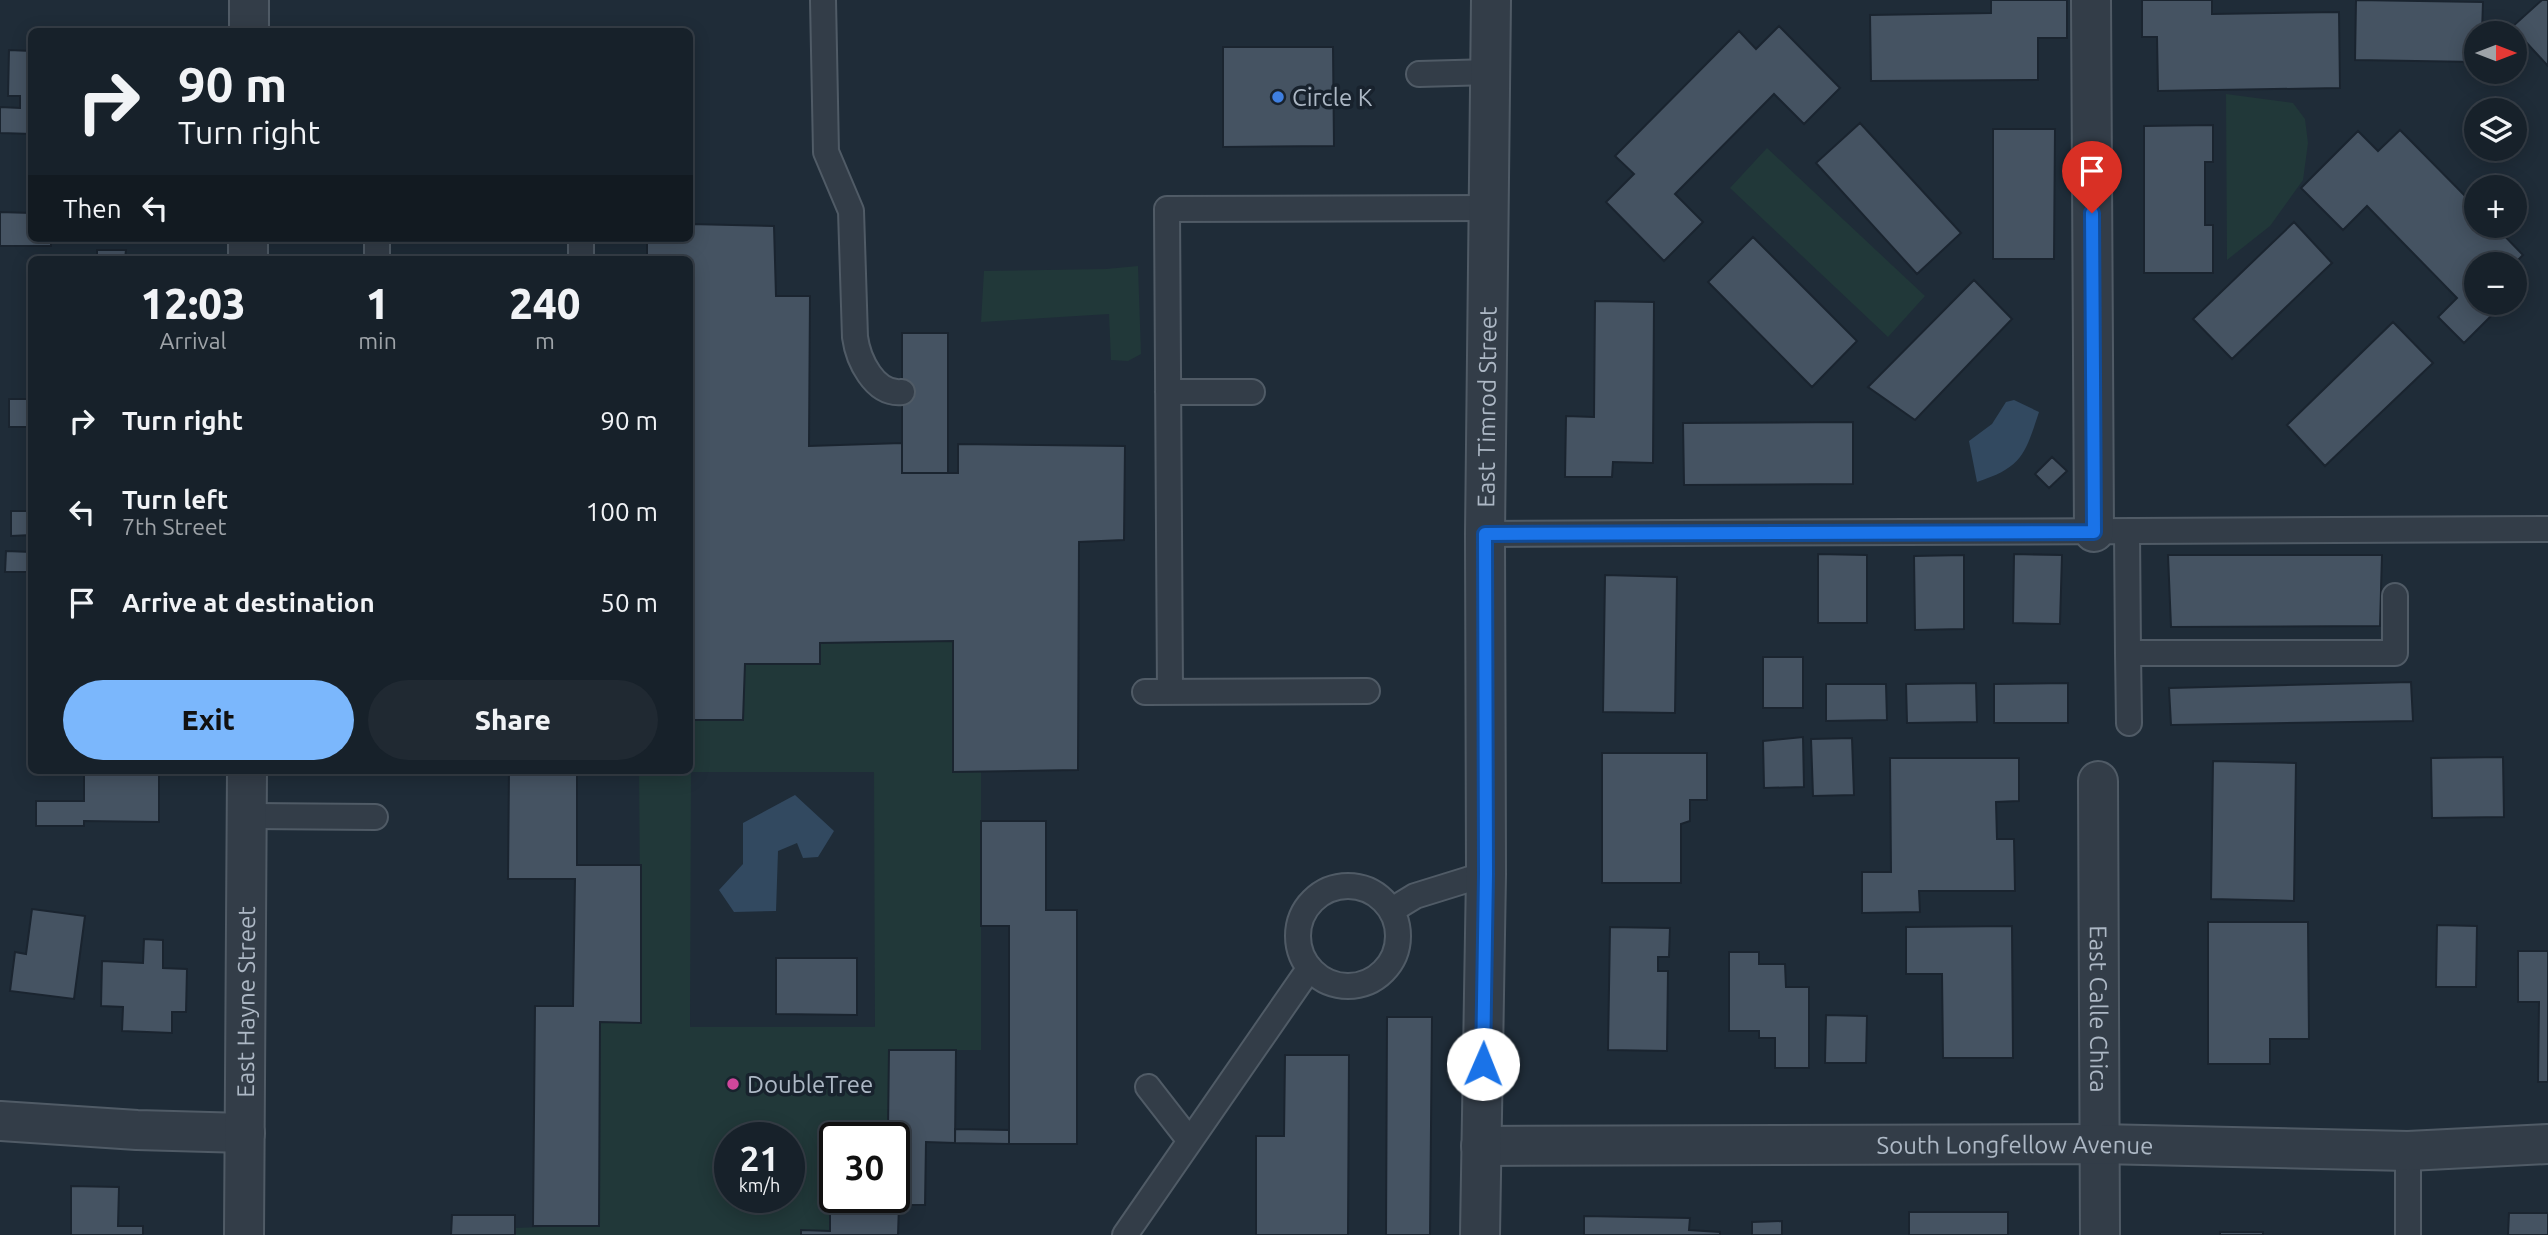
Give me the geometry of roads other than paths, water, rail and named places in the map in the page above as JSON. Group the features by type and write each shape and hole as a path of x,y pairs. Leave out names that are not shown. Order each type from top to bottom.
{"street":[{"path":"249,0 249,28"},
{"name":"East Timrod Street","path":"1480,1235 1486,874 1485,534 1491,0"},
{"path":"2091,0 2110,532"},
{"name":"East Hayne Street","path":"244,1235 247,774"},
{"name":"East Calle Chica","path":"2098,781 2100,1235"},
{"path":"0,1121 136,1130 245,1133"},
{"name":"South Longfellow Avenue","path":"1481,1146 2100,1144 2408,1151 2548,1144"}],"lane":[{"path":"823,0 826,152 851,211 855,337 858,355 866,371 879,384 896,393 902,392"},
{"path":"1419,74 1491,72"},
{"path":"1170,692 1167,209 1489,208"},
{"path":"1168,392 1252,392"},
{"path":"1485,534 2548,528"},
{"path":"2110,532 2128,653 2129,723"},
{"path":"2128,653 2395,653 2395,596"},
{"path":"1145,692 1367,691"},
{"path":"247,816 375,817"},
{"path":"1392,910 1415,897 1486,874"},
{"path":"1346,885 1371,890 1392,910 1398,926 1398,947 1389,966 1375,980 1353,987 1333,985 1309,969 1299,950 1297,936 1300,919 1307,906 1327,890 1346,885"},
{"path":"1125,1235 1309,969"},
{"path":"1148,1087 1190,1141"},
{"path":"2408,1151 2408,1235"}],"water":[{"path":"2014,400 2039,412 2030,439 2013,464 2004,471 1977,482 1969,441 1992,424 2006,402"},
{"path":"795,795 834,831 818,857 803,858 797,843 778,851 776,911 734,912 719,890 743,864 743,823"}],"place":[{"name":"Circle K","path":"1278,97"},
{"name":"DoubleTree","path":"733,1084"}]}
